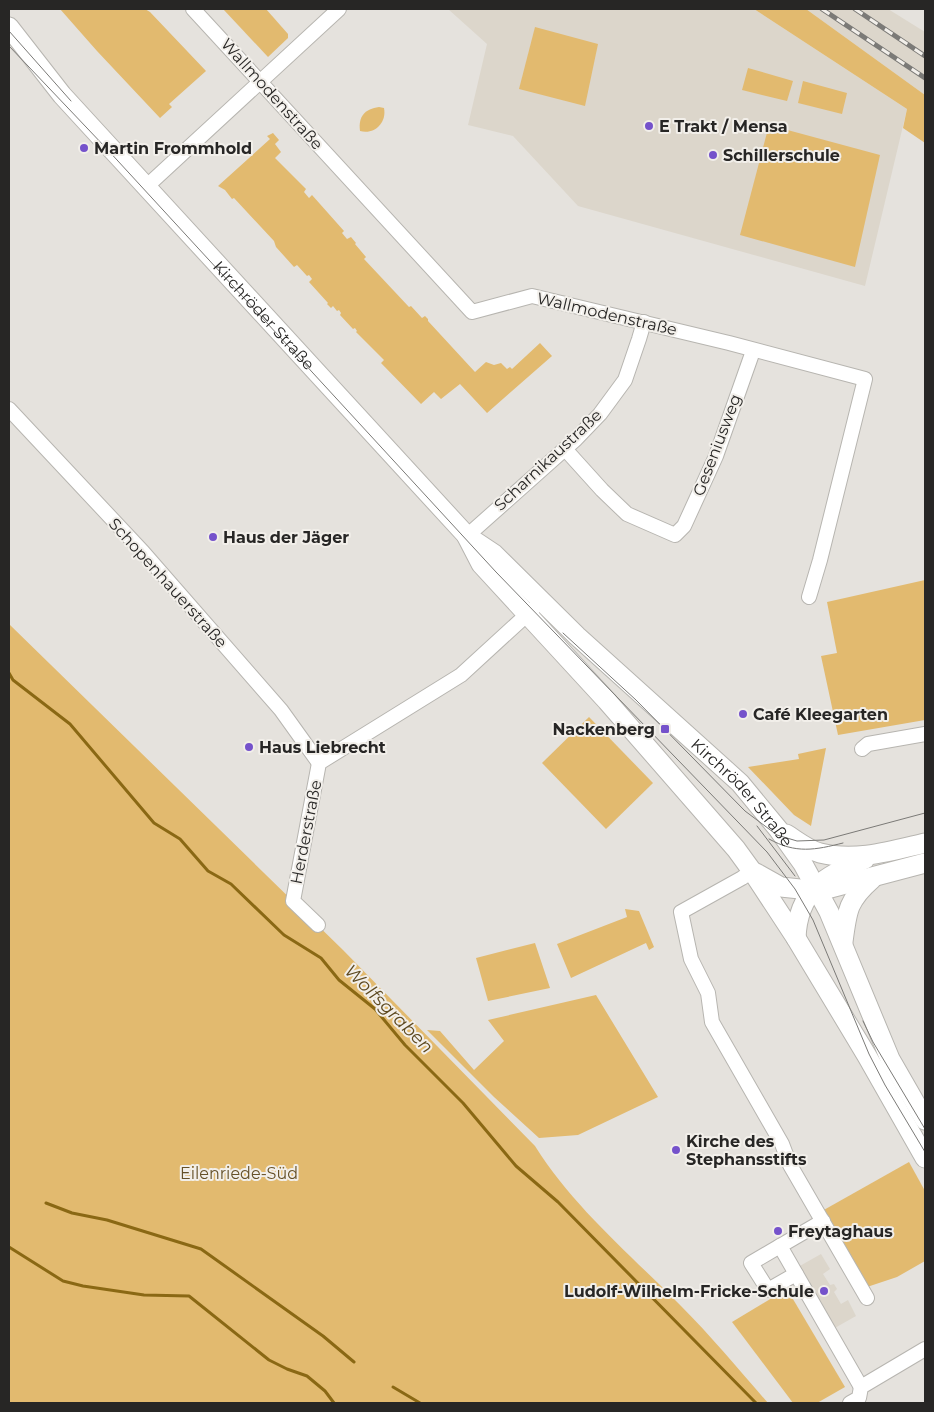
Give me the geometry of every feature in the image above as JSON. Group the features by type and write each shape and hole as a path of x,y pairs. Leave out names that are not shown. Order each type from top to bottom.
{"main road":[{"name":"Kirchröder Straße","path":"9,27 62,95 467,536 481,564 534,608 602,658 740,783 793,849 843,943 890,1059 925,1120"},
{"name":"Kirchröder Straße","path":"9,48 62,95"},
{"name":"Kirchröder Straße","path":"534,608 582,674 715,823 752,871 796,938 867,1056 925,1158"},
{"path":"582,674 586,661 591,658 602,658"},
{"path":"778,829 819,852 846,856 876,854 925,843"},
{"path":"796,938 799,911 815,890 839,870 876,854"},
{"path":"752,871 781,887 815,890 872,878 925,863"},
{"path":"843,943 848,908 860,889 872,878"}],"street":[{"name":"Wallmodenstraße","path":"193,9 472,312 532,296 644,322 865,379 809,597"},
{"path":"146,187 339,9"},
{"name":"Scharnikaustraße","path":"467,536 565,449 600,414 624,380 644,322"},
{"name":"Geseniusweg","path":"565,449 602,490 627,514 675,535 684,526 716,456 753,350"},
{"name":"Schopenhauerstraße","path":"9,409 143,552 281,710 319,764"},
{"name":"Herderstraße","path":"318,925 293,901 319,764 461,674 534,608"},
{"path":"862,749 868,744 925,734"},
{"path":"752,871 681,912 691,959 708,993 712,1022 782,1144 790,1165 867,1298"},
{"path":"796,1274 768,1290 751,1263 823,1221"},
{"path":"780,1246 861,1387 859,1398 850,1403"},
{"path":"861,1387 925,1349"}],"shaded area":[{"name":"Schillerschule","path":"448,9 754,9 907,109 865,286 578,206 513,136 468,125 487,44"},
{"path":"806,9 888,9 925,32 925,95"},
{"name":"Ludolf-Wilhelm-Fricke-Schule","path":"821,1254 830,1269 823,1274 830,1285 834,1284 837,1289 834,1292 841,1304 848,1300 856,1316 833,1329 798,1267"}],"green space":[{"path":"60,9 145,9 206,71 169,104 172,107 160,118"},
{"path":"223,9 266,9 288,34 288,38 268,57"},
{"path":"754,9 806,9 925,95 925,143 903,128 907,109"},
{"path":"535,27 598,44 585,106 519,89"},
{"path":"748,68 793,81 787,101 742,90"},
{"path":"803,81 847,93 842,114 798,103"},
{"path":"384,108 384,113 378,127 370,131 360,131 360,121 363,114 370,109"},
{"path":"769,125 880,155 855,267 740,235"},
{"path":"273,133 279,140 275,144 281,152 275,158 306,189 304,192 309,198 312,195 344,231 342,233 347,239 351,237 366,257 364,259 409,307 411,306 422,318 425,316 428,319 475,372 486,362 494,365 501,363 507,369 510,367 512,369 540,343 552,356 487,413 460,384 441,399 434,392 421,404 381,363 384,360 356,332 355,328 353,329 340,315 339,310 337,311 333,306 331,308 327,304 309,282 312,279 309,275 307,276 297,265 294,267 276,247 274,241 234,198 232,199 225,190 218,186 270,139 267,136"},
{"path":"925,580 925,720 838,735 821,656 837,653 827,602"},
{"name":"Eilenriede-Süd","path":"9,624 343,950 535,1146 550,1169 585,1210 692,1318 768,1403 9,1403"},
{"path":"589,717 653,783 606,829 542,763"},
{"path":"826,748 811,826 794,815 748,767 799,759 798,754"},
{"path":"625,909 639,911 654,947 649,950 646,943 571,978 557,944 627,917"},
{"path":"535,943 550,988 488,1001 476,958"},
{"path":"596,995 658,1097 578,1135 539,1138 494,1097 427,1030 440,1031 474,1070 504,1041 488,1020"},
{"path":"909,1162 925,1191 925,1261 897,1277 864,1288 822,1211"},
{"path":"787,1289 845,1387 817,1403 793,1403 732,1322"}],"waterway":[{"name":"Wolfsgraben","path":"9,673 13,680 70,724 154,823 180,839 208,871 231,884 284,935 321,958 339,980 375,1009 405,1045 463,1103 516,1166 558,1202 756,1403"},
{"path":"46,1203 72,1213 107,1220 201,1249 323,1336 354,1362"},
{"path":"9,1247 63,1281 83,1286 144,1295 189,1296 269,1360 307,1376 325,1391 334,1403"},
{"path":"393,1387 420,1403"}],"tram line":[{"path":"9,31 71,101"},
{"path":"9,46 106,148 496,572 767,852 795,889 813,920 869,1054 925,1152"},
{"path":"563,633 636,700 745,811 777,835 797,841 824,840 925,813"},
{"path":"757,826 795,876"},
{"path":"769,839 797,849 814,849 843,843"},
{"path":"863,1021 873,1042 925,1129"}],"railway":[{"path":"822,9 925,78"},
{"path":"855,9 925,56"}],"place":[{"name":"E Trakt / Mensa","path":"649,126"},
{"name":"Martin Frommhold","path":"84,148"},
{"name":"Schillerschule","path":"713,155"},
{"name":"Haus der Jäger","path":"213,537"},
{"name":"Café Kleegarten","path":"743,714"},
{"name":"Nackenberg","path":"665,729"},
{"name":"Haus Liebrecht","path":"249,747"},
{"name":"Kirche des Stephansstifts","path":"676,1150"},
{"name":"Freytaghaus","path":"778,1231"},
{"name":"Ludolf-Wilhelm-Fricke-Schule","path":"824,1291"}]}
